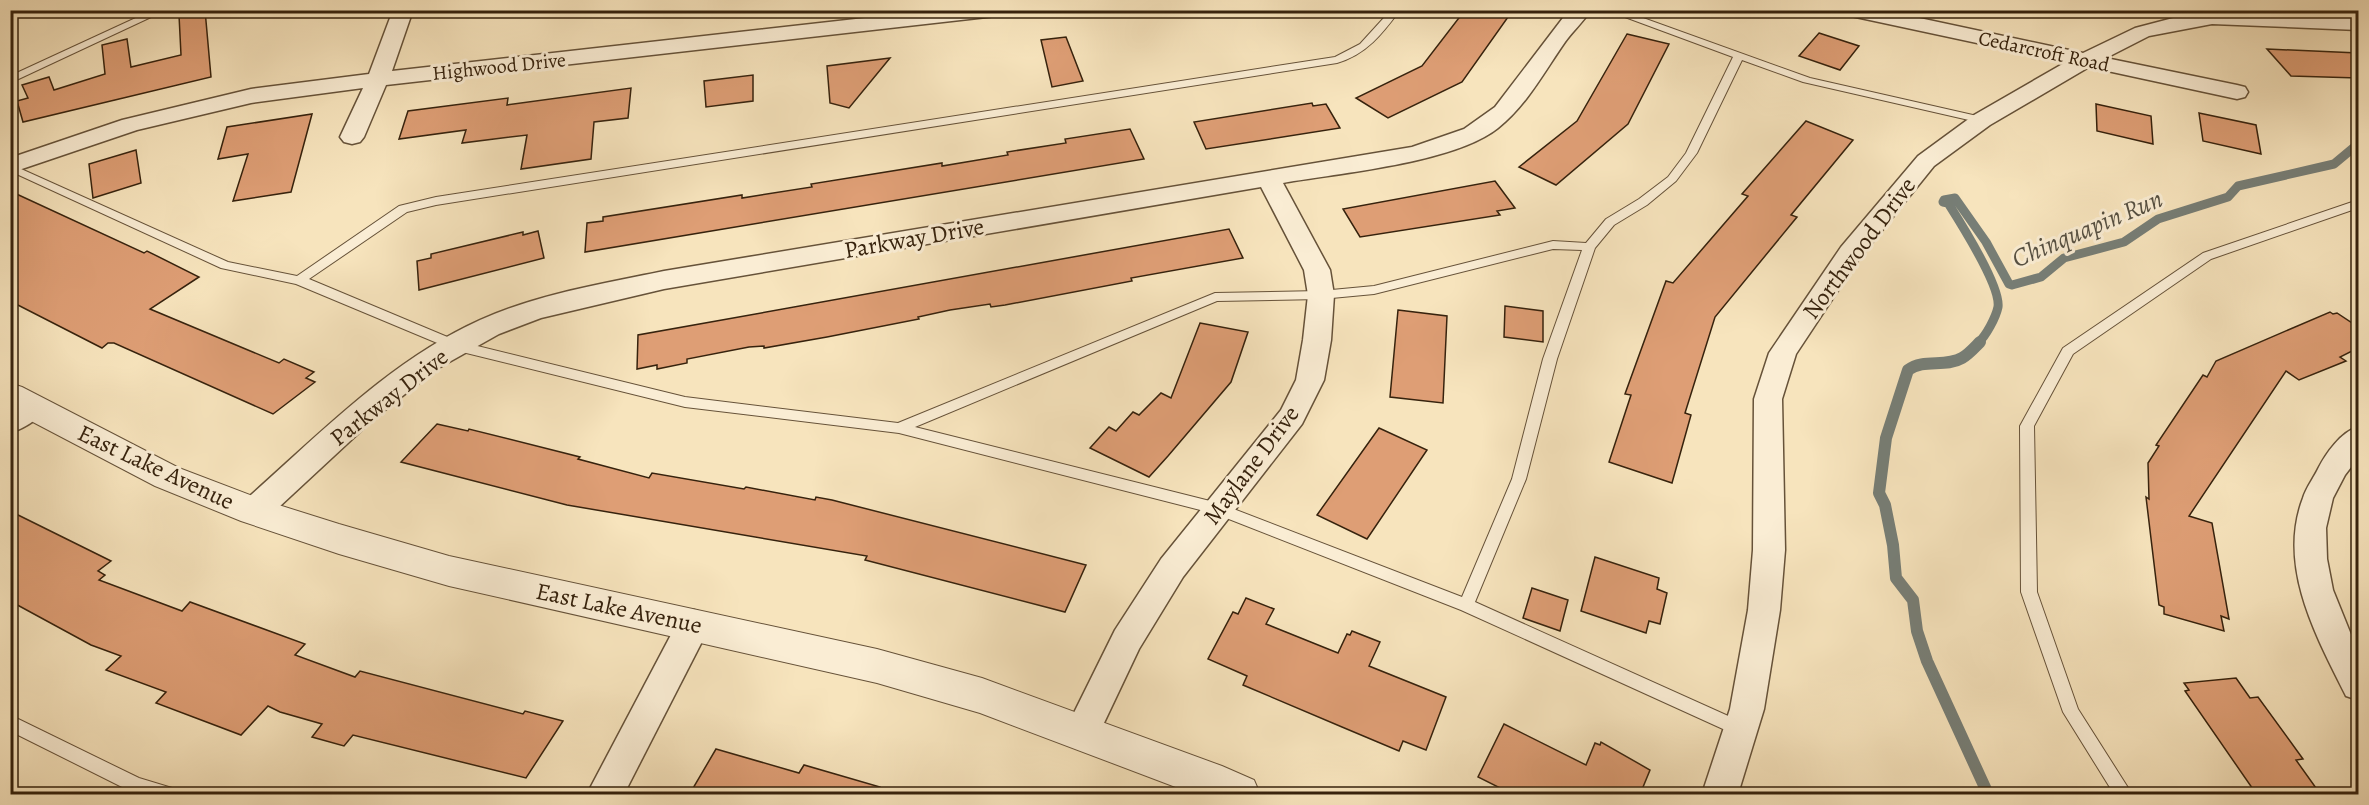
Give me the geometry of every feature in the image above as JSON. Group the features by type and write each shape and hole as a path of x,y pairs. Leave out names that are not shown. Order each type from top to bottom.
{"street":[{"path":"352,137 378,79 403,10"},
{"name":"Highwood Drive","path":"10,166 130,125 251,96 378,79 996,10"},
{"name":"Parkway Drive","path":"254,511 407,377 454,345 489,327 577,298 664,280 1416,153 1455,140 1488,125 1518,96 1563,28 1581,10"},
{"name":"Cedarcroft Road","path":"1851,10 2237,92"},
{"name":"Northwood Drive","path":"1720,795 1756,666 1764,610 1769,550 1768,399 1783,353 1850,253 1926,161 1982,120 2085,60 2142,32 2177,23 2212,18 2338,20"},
{"name":"Maylane Drive","path":"1082,733 1127,640 1172,568 1292,416 1310,380 1317,340 1321,295 1317,270 1268,178"},
{"name":"East Lake Avenue","path":"18,408 167,477 254,511 339,539 449,571 877,666 981,696 1239,795"},
{"path":"2358,438 2341,455 2319,492 2311,525 2310,559 2316,593 2331,633 2358,685"},
{"path":"604,795 694,624"}],"lane":[{"path":"10,80 162,10"},
{"path":"299,280 403,210 436,201 1337,60 1354,55 1367,45 1396,10"},
{"path":"1610,10 1807,80 1982,120"},
{"path":"1466,605 1519,479 1550,359 1589,248 1610,222 1643,202 1672,179 1691,153 1739,55"},
{"path":"10,166 225,265 299,280 454,345 685,402 899,428 1218,508 1466,605 1740,729"},
{"path":"2123,795 2070,712 2029,592 2027,426 2068,351 2207,256 2358,204"},
{"path":"899,428 1215,297 1321,295 1374,290 1553,245 1589,248"},
{"path":"10,722 136,785 166,795"}],"building":[{"path":"205,10 211,77 23,122 17,101 28,98 22,85 49,77 54,90 105,74 102,45 127,39 131,67 181,55 179,15"},
{"path":"1465,10 1513,10 1462,82 1388,118 1356,98 1422,66"},
{"path":"1819,33 1859,46 1840,70 1799,56"},
{"path":"1627,34 1669,44 1628,124 1556,185 1519,167 1577,121"},
{"path":"1066,37 1083,81 1052,87 1041,40"},
{"path":"2267,49 2358,53 2358,78 2291,76"},
{"path":"890,58 849,108 830,103 827,66"},
{"path":"753,75 753,101 706,107 704,81"},
{"path":"631,88 628,118 594,122 591,159 521,169 527,135 462,143 466,130 399,139 408,111 508,98 507,105"},
{"path":"1312,103 1313,106 1326,104 1340,128 1206,149 1194,122"},
{"path":"2096,104 2151,116 2153,144 2097,131"},
{"path":"2199,113 2256,125 2261,154 2203,141"},
{"path":"312,114 291,192 233,201 248,154 218,159 227,127"},
{"path":"1806,121 1853,140 1791,215 1797,217 1715,317 1685,413 1691,415 1672,483 1609,462 1631,395 1625,394 1666,281 1673,283 1748,196 1742,194"},
{"path":"1130,129 1144,159 585,252 587,223 603,221 603,217 742,195 742,198 812,187 811,184 1008,155 1007,152 1066,143 1065,139"},
{"path":"136,150 141,183 93,198 89,164"},
{"path":"1495,181 1515,208 1497,211 1500,215 1360,237 1343,209"},
{"path":"10,191 144,253 147,251 199,277 150,309 279,363 284,359 314,372 306,378 315,382 273,414 114,343 108,343 102,348 10,301"},
{"path":"1229,229 1243,258 1131,278 1132,281 1005,305 991,307 990,304 950,310 918,317 919,319 827,337 764,348 764,346 749,347 687,359 687,363 657,369 657,365 637,369 638,335"},
{"path":"538,231 544,258 419,290 417,261 431,258 431,254 523,232 523,235"},
{"path":"1505,306 1543,311 1543,342 1504,337"},
{"path":"1398,310 1447,316 1443,403 1390,397"},
{"path":"2330,312 2337,313 2358,327 2358,348 2340,357 2346,361 2299,380 2286,371 2189,516 2212,523 2229,619 2221,616 2224,631 2164,614 2164,607 2159,605 2146,497 2149,499 2148,463 2159,446 2156,445 2203,375 2207,377 2216,361"},
{"path":"1200,323 1248,332 1231,382 1168,456 1149,477 1090,448 1109,427 1116,431 1133,412 1139,415 1161,393 1171,398"},
{"path":"437,424 468,431 469,429 580,457 578,459 649,478 652,473 815,500 816,497 832,500 1086,565 1065,612 865,560 867,556 567,505 401,462"},
{"path":"1379,428 1427,450 1367,539 1317,515"},
{"path":"10,511 111,561 98,571 105,575 99,580 182,611 190,602 305,644 295,655 355,677 360,671 523,714 525,711 563,721 526,778 353,735 344,746 312,737 322,724 280,712 268,706 241,735 156,703 166,692 106,670 121,656 91,645 10,601"},
{"path":"1595,557 1659,578 1657,589 1667,593 1660,624 1649,621 1646,633 1581,611"},
{"path":"1532,588 1568,600 1560,631 1523,618"},
{"path":"1246,598 1274,609 1266,624 1338,653 1347,634 1350,635 1352,631 1380,642 1369,666 1446,697 1426,750 1403,741 1399,751 1243,685 1247,676 1208,659 1233,612 1238,614"},
{"path":"2236,678 2250,698 2258,697 2303,759 2296,760 2321,795 2257,795 2185,691 2189,690 2184,683"},
{"path":"1504,724 1586,765 1595,743 1600,745 1601,742 1650,770 1641,792 1646,795 1514,795 1478,777"},
{"path":"716,749 799,773 804,765 880,787 879,795 689,795"}],"waterway":[{"name":"Chinquapin Run","path":"1978,343 1995,316 1998,307 1997,297 1979,254 1948,203 1943,202 1944,200 1955,198 1986,242 2009,284 2012,285 2041,277 2064,258 2124,242 2158,219 2228,197 2238,186 2334,164 2358,144"},
{"name":"Chinquapin Run","path":"1980,342 1967,355 1955,361 1921,364 1908,370 1886,438 1879,493 1885,505 1893,545 1896,578 1913,600 1917,631 1927,661 1988,794"}]}
